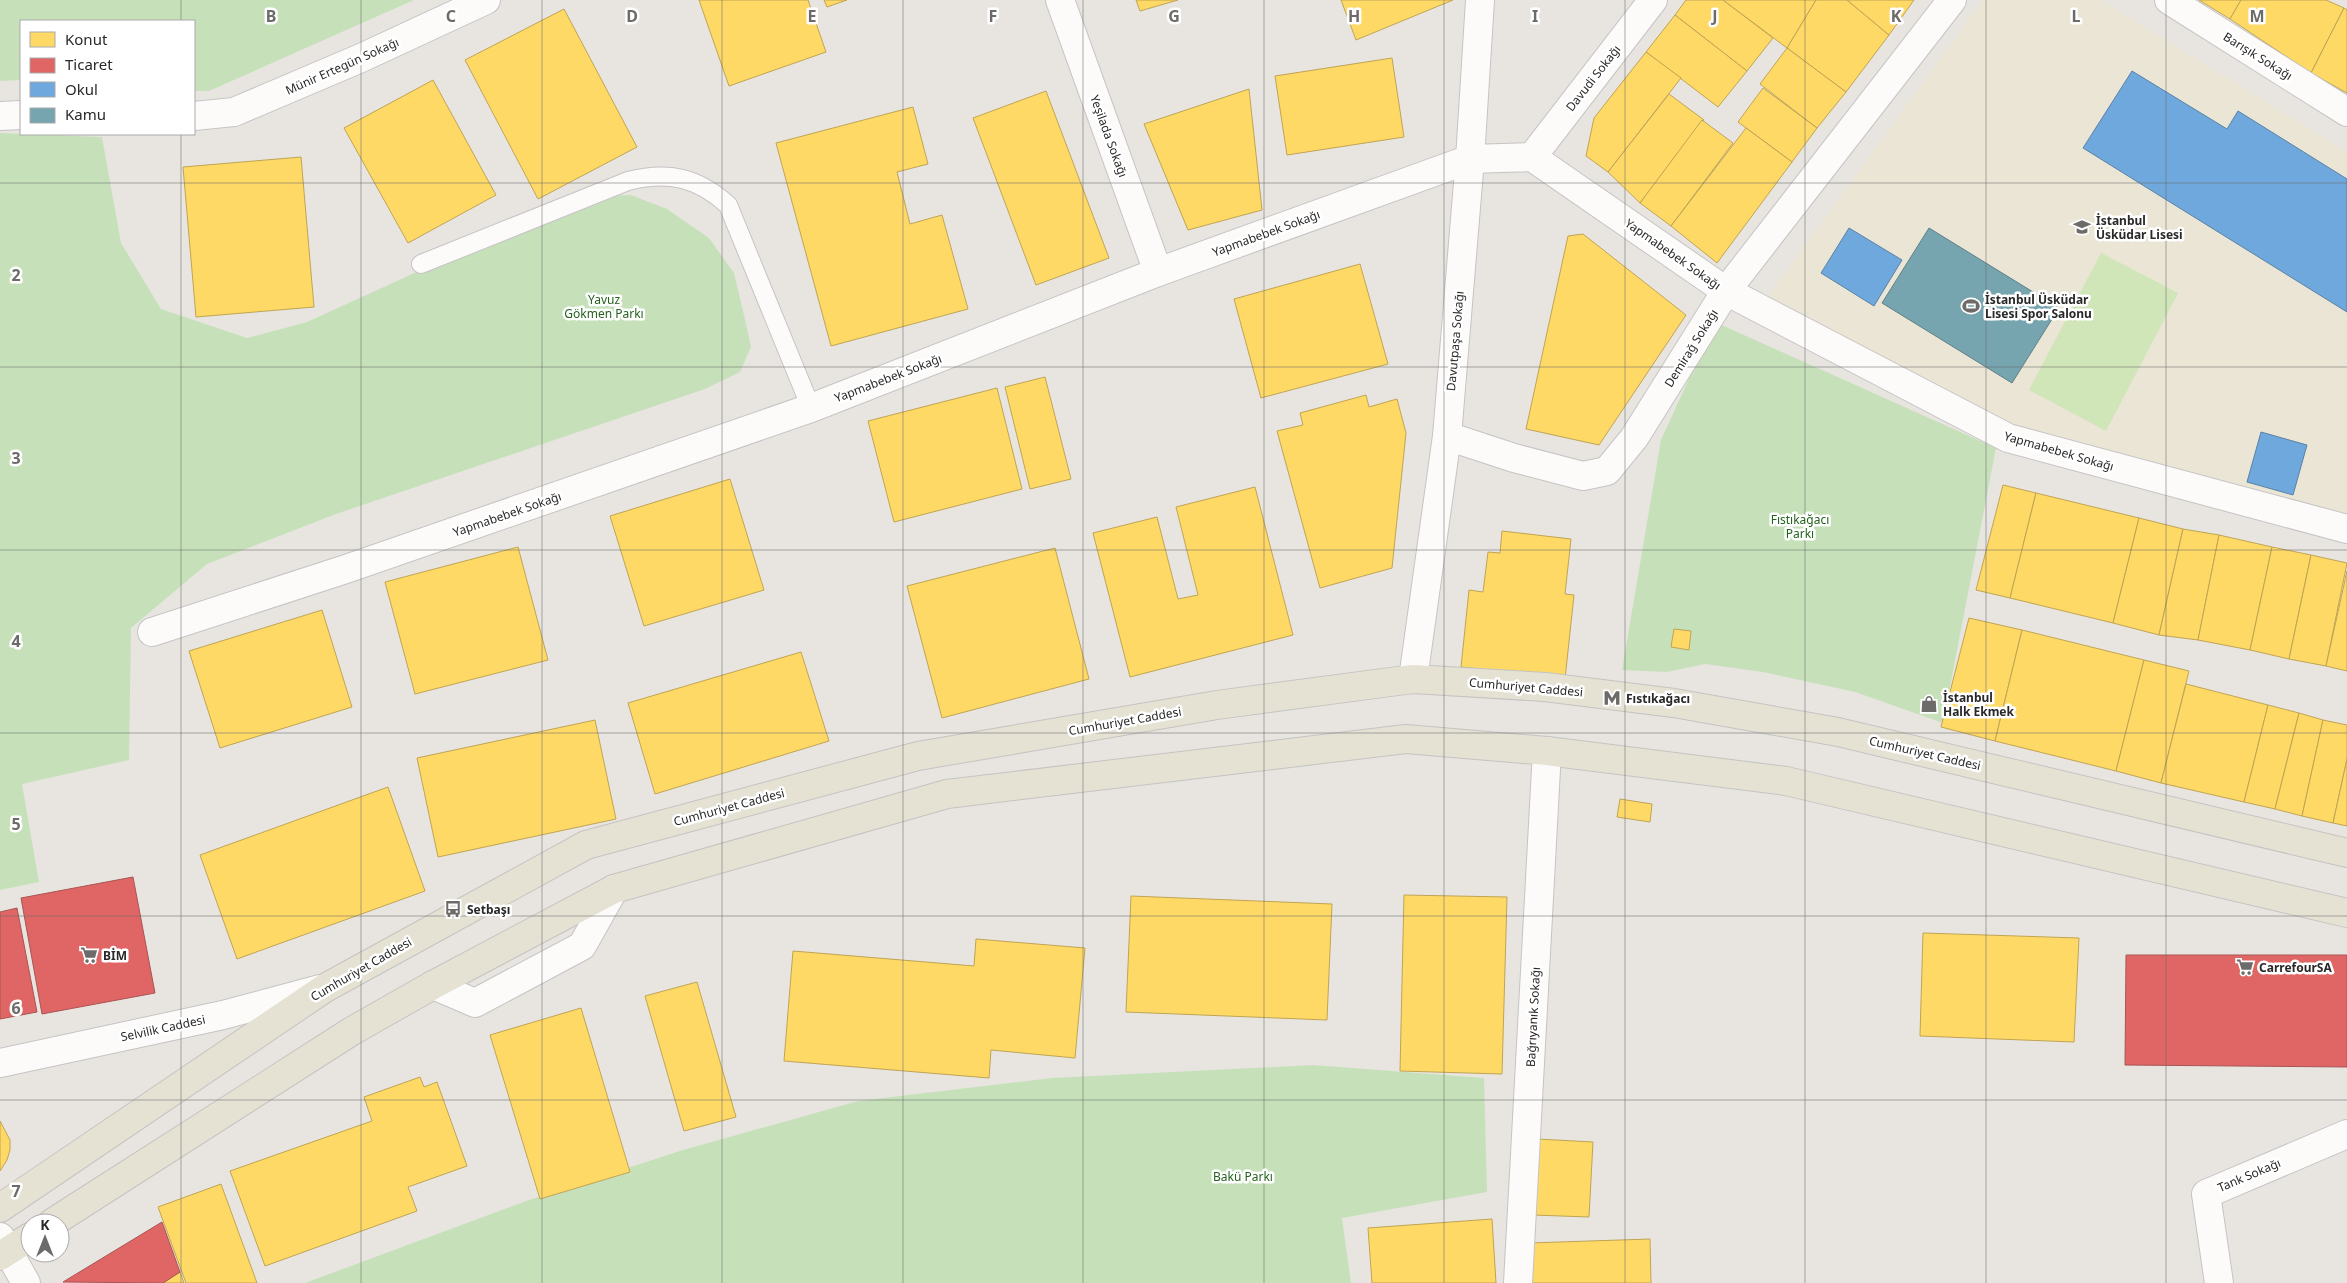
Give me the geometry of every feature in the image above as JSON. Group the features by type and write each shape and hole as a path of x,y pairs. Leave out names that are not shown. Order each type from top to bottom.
{"main road":[{"name":"Cumhuriyet Caddesi","path":"0,1208 325,988 586,846 918,756 1217,705 1412,679 1545,687 1674,703 1838,732 2347,853"},
{"path":"68,1213 352,1031 433,985 614,889 947,794 1406,740 1547,751 1786,781 2347,913"}],"street":[{"name":"Münir Ertegün Sokağı","path":"195,116 234,112 361,58 486,0"},
{"name":"Yeşilada Sokağı","path":"1060,0 1158,272"},
{"name":"Davutpaşa Sokağı","path":"1412,679 1447,436 1470,159 1480,0"},
{"name":"Davudi Sokağı","path":"1532,157 1653,0"},
{"name":"Demirağ Sokağı","path":"1447,436 1514,458 1584,476 1607,471 1634,438 1726,291 1952,0"},
{"name":"Barışık Sokağı","path":"2169,0 2347,112"},
{"path":"0,116 20,115"},
{"name":"Yapmabebek Sokağı","path":"152,632 346,569 811,408 1158,272 1470,159 1532,157 1726,291 2008,438 2347,529"},
{"name":"Bağrıyanık Sokağı","path":"1518,1283 1547,751"},
{"path":"433,985 475,1003 582,946 614,889"},
{"name":"Selvilik Caddesi","path":"0,1063 223,1015 325,988"},
{"name":"Tank Sokağı","path":"2219,1283 2206,1194 2347,1134"},
{"path":"10,1245 26,1283"}],"lane":[{"path":"421,264 628,180 663,175 701,185 728,205 811,408"}],"shaded area":[{"name":"İstanbul Üsküdar Lisesi","path":"1983,0 2101,0 2347,152 2347,533 2022,433 1763,303"}],"green space":[{"path":"0,0 414,0 209,91 195,91 195,20 20,20 20,80 0,81"},
{"name":"Yavuz Gökmen Parkı","path":"0,133 102,137 121,243 161,309 247,338 307,322 581,197 631,195 667,209 709,238 734,273 751,347 740,372 705,389 336,514 207,564 131,628 129,760 22,784 39,882 0,890"},
{"path":"2101,253 2178,293 2106,431 2029,390"},
{"name":"Fıstıkağacı Parkı","path":"1715,322 1996,448 1943,723 1855,692 1763,672 1705,664 1667,672 1622,670 1661,440"},
{"name":"Bakü Parkı","path":"1313,1065 1484,1078 1487,1192 1342,1218 1351,1283 305,1283 526,1201 683,1150 858,1101 1052,1078"}],"building: Konut":[{"path":"699,0 808,0 826,52 729,86"},
{"path":"824,0 847,0 827,7"},
{"path":"1136,0 1178,0 1140,11"},
{"path":"1341,0 1453,0 1356,40"},
{"path":"1686,0 1723,0 1773,38 1747,71 1675,15"},
{"path":"1723,0 1816,0 1787,48"},
{"path":"1816,0 1847,0 1889,35 1846,92 1787,48"},
{"path":"1847,0 1914,0 1889,35"},
{"path":"2199,0 2241,0 2230,19"},
{"path":"2241,0 2326,0 2344,8 2311,73 2230,19"},
{"path":"2344,8 2347,10 2347,93 2311,73"},
{"path":"564,9 637,147 538,199 465,60"},
{"path":"1675,15 1747,71 1718,107 1646,52"},
{"path":"1787,48 1846,92 1817,128 1760,84"},
{"path":"1646,52 1681,78 1608,172 1586,156 1594,118"},
{"path":"1392,58 1404,137 1287,155 1275,76"},
{"path":"433,80 496,195 408,243 344,128"},
{"path":"1763,88 1817,128 1792,162 1738,122"},
{"path":"1249,89 1262,210 1188,230 1144,124"},
{"path":"1046,91 1109,258 1036,285 973,118"},
{"path":"1669,94 1704,120 1640,203 1608,172"},
{"path":"913,107 928,164 897,172 910,224 942,215 968,309 831,346 776,143"},
{"path":"1702,120 1733,143 1671,226 1640,203"},
{"path":"1746,128 1792,162 1717,263 1671,226"},
{"path":"301,157 314,307 196,317 183,167"},
{"path":"1583,234 1686,315 1599,445 1526,429 1568,236"},
{"path":"1360,264 1388,364 1261,398 1234,299"},
{"path":"1045,377 1071,479 1030,489 1005,387"},
{"path":"997,388 1022,489 894,522 868,421"},
{"path":"1366,395 1369,407 1397,399 1406,433 1392,568 1320,588 1277,431 1303,425 1300,413"},
{"path":"730,479 764,590 644,626 610,516"},
{"path":"2003,485 2036,493 2010,598 1976,590"},
{"path":"1255,487 1293,635 1130,677 1093,533 1157,517 1178,599 1198,595 1176,507"},
{"path":"2036,493 2139,518 2113,623 2010,598"},
{"path":"2139,518 2183,529 2159,635 2113,623"},
{"path":"2183,529 2219,535 2198,640 2159,635"},
{"path":"1502,531 1571,539 1565,594 1574,595 1565,679 1461,667 1469,590 1483,592 1488,552 1500,553"},
{"path":"2219,535 2272,547 2250,650 2198,640"},
{"path":"518,547 548,660 415,694 385,582"},
{"path":"2272,547 2311,555 2289,659 2250,650"},
{"path":"1055,548 1089,679 942,718 907,586"},
{"path":"2311,555 2347,563 2326,666 2289,659"},
{"path":"2347,571 2347,671 2326,666"},
{"path":"322,610 352,707 220,748 189,651"},
{"path":"1969,618 2022,630 1995,741 1941,727"},
{"path":"1674,629 1691,631 1689,650 1671,647"},
{"path":"2022,630 2144,660 2116,771 1995,741"},
{"path":"801,652 829,741 655,794 628,703"},
{"path":"2144,660 2189,671 2161,783 2116,771"},
{"path":"2186,684 2268,705 2244,802 2161,783"},
{"path":"2268,705 2299,713 2275,809 2244,802"},
{"path":"2299,713 2323,720 2302,816 2275,809"},
{"path":"595,720 616,819 438,857 417,758"},
{"path":"2323,720 2347,725 2347,759 2333,823 2302,816"},
{"path":"2347,759 2347,826 2333,823"},
{"path":"388,787 425,891 237,959 200,855"},
{"path":"1620,799 1652,804 1650,822 1617,817"},
{"path":"1404,895 1507,897 1502,1074 1400,1071"},
{"path":"1131,896 1332,904 1327,1020 1126,1012"},
{"path":"1923,933 2079,938 2074,1042 1920,1036"},
{"path":"976,939 1085,948 1075,1058 991,1050 989,1078 784,1061 793,951 974,966"},
{"path":"697,982 736,1117 684,1131 645,996"},
{"path":"581,1008 630,1172 540,1199 490,1035"},
{"path":"420,1077 424,1087 437,1082 467,1166 408,1187 417,1211 265,1266 230,1171 372,1121 364,1097"},
{"path":"0,1121 10,1140 10,1150 7,1160 0,1171"},
{"path":"1537,1139 1593,1142 1589,1217 1533,1215"},
{"path":"221,1184 257,1283 186,1283 158,1207"},
{"path":"1492,1219 1496,1283 1372,1283 1368,1228"},
{"path":"1650,1239 1651,1283 1530,1283 1529,1243"},
{"path":"180,1272 184,1283 163,1283"}],"building: Ticaret":[{"path":"133,877 155,993 42,1014 21,898"},
{"path":"17,908 37,1012 0,1019 0,912"},
{"path":"2126,955 2347,955 2347,1067 2125,1065"},
{"path":"162,1222 180,1272 163,1283 63,1282"}],"building: Okul":[{"path":"2132,71 2227,129 2238,111 2347,179 2347,312 2083,148"},
{"path":"1849,228 1902,260 1874,306 1821,273"},
{"path":"2261,432 2307,445 2293,495 2247,482"}],"building: Kamu":[{"name":"İstanbul Üsküdar Lisesi Spor Salonu","path":"1929,228 2059,308 2012,383 1882,303"}],"place":[{"name":"İstanbul Üsküdar Lisesi","path":"2082,227"},
{"name":"İstanbul Üsküdar Lisesi Spor Salonu","path":"1971,306"},
{"name":"Fıstıkağacı","path":"1612,698"},
{"name":"İstanbul Halk Ekmek","path":"1929,704"},
{"name":"Setbaşı","path":"453,909"},
{"name":"BİM","path":"89,955"},
{"name":"CarrefourSA","path":"2245,967"}]}
